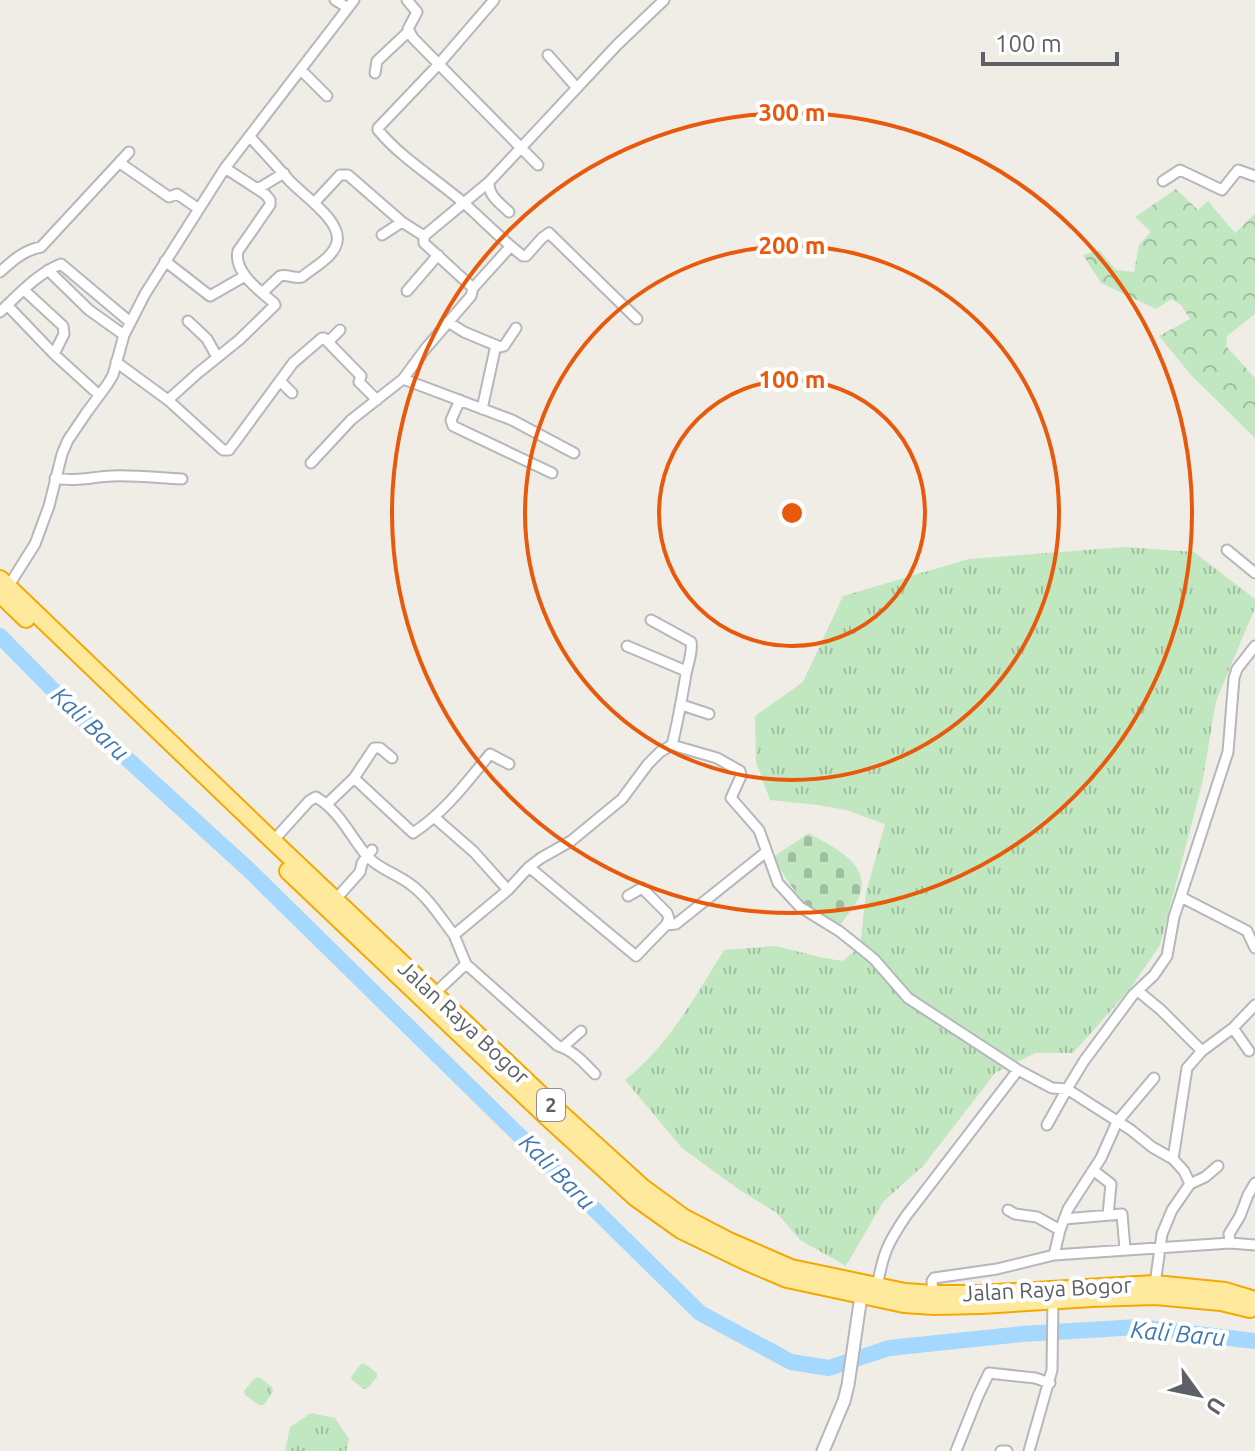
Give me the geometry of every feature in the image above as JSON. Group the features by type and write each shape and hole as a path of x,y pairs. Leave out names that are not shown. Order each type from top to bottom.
{"highway":[{"name":"Jalan Raya Bogor","path":"3,589 335,900 625,1188 672,1223 720,1250 787,1279 904,1304 981,1305 1155,1296 1221,1302 1255,1310"},
{"name":"Jalan Raya Bogor","path":"3,589 438,1004 642,1187 683,1217 791,1268 877,1287 1053,1302 1155,1284 1225,1291 1255,1300"}],"street":[{"path":"3,589 35,544 49,506 62,454 68,440 113,375 130,322 225,168 351,4 335,0"},
{"path":"375,73 377,61 408,32 417,12 407,0"},
{"path":"494,0 378,128 380,133 523,256 549,233 637,319"},
{"path":"424,236 489,182 617,45 664,0"},
{"path":"408,32 538,165"},
{"path":"548,55 577,88"},
{"path":"301,70 327,96"},
{"path":"250,137 314,203 338,236 336,247 302,277 280,276 262,293"},
{"path":"0,272 16,257 43,245 129,152"},
{"path":"120,163 169,197 177,194 199,209"},
{"path":"168,400 275,305 245,276 237,254 271,202 265,194 225,168"},
{"path":"1163,181 1180,170 1222,190 1238,170 1255,176"},
{"path":"256,188 284,173"},
{"path":"314,203 337,178 348,175 402,222 424,236"},
{"path":"489,182 489,191 509,212"},
{"path":"382,235 402,222"},
{"path":"424,236 424,243 473,288"},
{"path":"311,463 351,420 403,379 471,296 473,288 510,247"},
{"path":"407,291 438,255"},
{"path":"165,261 210,296 245,276"},
{"path":"99,395 4,309 58,264 64,265 130,322"},
{"path":"48,270 89,310 124,335"},
{"path":"24,290 63,326 64,334 54,354"},
{"path":"188,321 207,339 217,357"},
{"path":"448,322 500,347 504,346 516,328"},
{"path":"323,337 330,340 340,330"},
{"path":"116,362 168,400 227,451 293,363 323,337"},
{"path":"323,337 361,376 359,382 377,400"},
{"path":"482,409 496,345"},
{"path":"403,379 512,420 574,453"},
{"path":"280,381 292,393"},
{"path":"460,400 451,420 453,426 552,473"},
{"path":"55,478 77,480 139,475 182,479"},
{"path":"1227,550 1255,573"},
{"path":"454,935 508,890 529,867 571,841 622,799 648,764 672,745 693,647 691,642 651,620"},
{"path":"627,646 686,671"},
{"path":"1047,1125 1084,1061 1167,956 1174,917 1228,752 1232,691 1237,669 1255,646"},
{"path":"682,705 709,714"},
{"path":"672,745 717,758 740,771 741,776 731,798 759,830 778,883 800,907 839,931 874,959 908,998 1018,1070 1052,1088 1067,1089 1131,1130 1173,1159 1190,1184"},
{"path":"327,804 354,778 374,748 380,748 392,758"},
{"path":"354,778 415,832 457,794 490,754 509,764"},
{"path":"273,841 309,801 316,797 327,804 370,853 425,897 454,935 466,964 558,1046 575,1054 595,1074"},
{"path":"434,817 474,852 508,890"},
{"path":"666,925 676,924 766,852"},
{"path":"335,900 361,871 362,863 370,853"},
{"path":"529,867 636,956 669,919 667,913 642,888 628,896"},
{"path":"1181,897 1247,931 1255,948"},
{"path":"438,1004 466,964"},
{"path":"1138,991 1202,1051"},
{"path":"1173,1159 1187,1068 1255,1005"},
{"path":"1233,1028 1249,1051"},
{"path":"563,1047 581,1031"},
{"path":"877,1287 882,1258 891,1239 1018,1070"},
{"path":"1054,1255 1068,1209 1101,1158 1117,1122 1154,1078"},
{"path":"1155,1284 1162,1234 1169,1217 1190,1184 1218,1166"},
{"path":"1093,1170 1111,1184 1108,1215"},
{"path":"1230,1243 1229,1234 1255,1183"},
{"path":"1008,1210 1037,1217 1060,1230"},
{"path":"1064,1219 1124,1216 1125,1249"},
{"path":"933,1294 934,1278 997,1269 1054,1255 1230,1243 1255,1245"},
{"path":"823,1451 848,1385 861,1296"},
{"path":"1029,1451 1050,1383 1053,1302"},
{"path":"956,1451 989,1373 1035,1378 1050,1383"}],"green space":[{"path":"1176,189 1198,210 1208,201 1235,233 1255,214 1255,314 1227,336 1226,346 1255,378 1255,438 1192,376 1159,336 1190,319 1181,305 1171,299 1156,309 1101,283 1083,255 1099,250 1116,270 1134,272 1139,245 1151,232 1135,217"},
{"path":"1125,547 1194,552 1255,599 1255,608 1216,701 1202,784 1160,945 1130,989 1073,1053 1035,1053 995,1073 924,1165 883,1202 846,1266 800,1240 777,1213 682,1148 625,1080 668,1036 724,950 776,946 842,961 860,947 866,893 885,824 846,810 770,800 756,762 755,716 803,682 843,596 969,559"},
{"path":"809,833 848,858 860,875 862,885 859,897 841,924 812,914 773,857"},
{"path":"361,1364 377,1373 377,1377 364,1389 351,1377"},
{"path":"259,1377 272,1387 273,1392 264,1405 259,1405 244,1391"},
{"path":"311,1413 335,1418 349,1439 346,1451 285,1451 290,1427"}],"waterway":[{"name":"Kali Baru","path":"0,636 66,703 249,870 700,1313 791,1362 829,1368 889,1348 1022,1334 1138,1327 1255,1341"}]}
